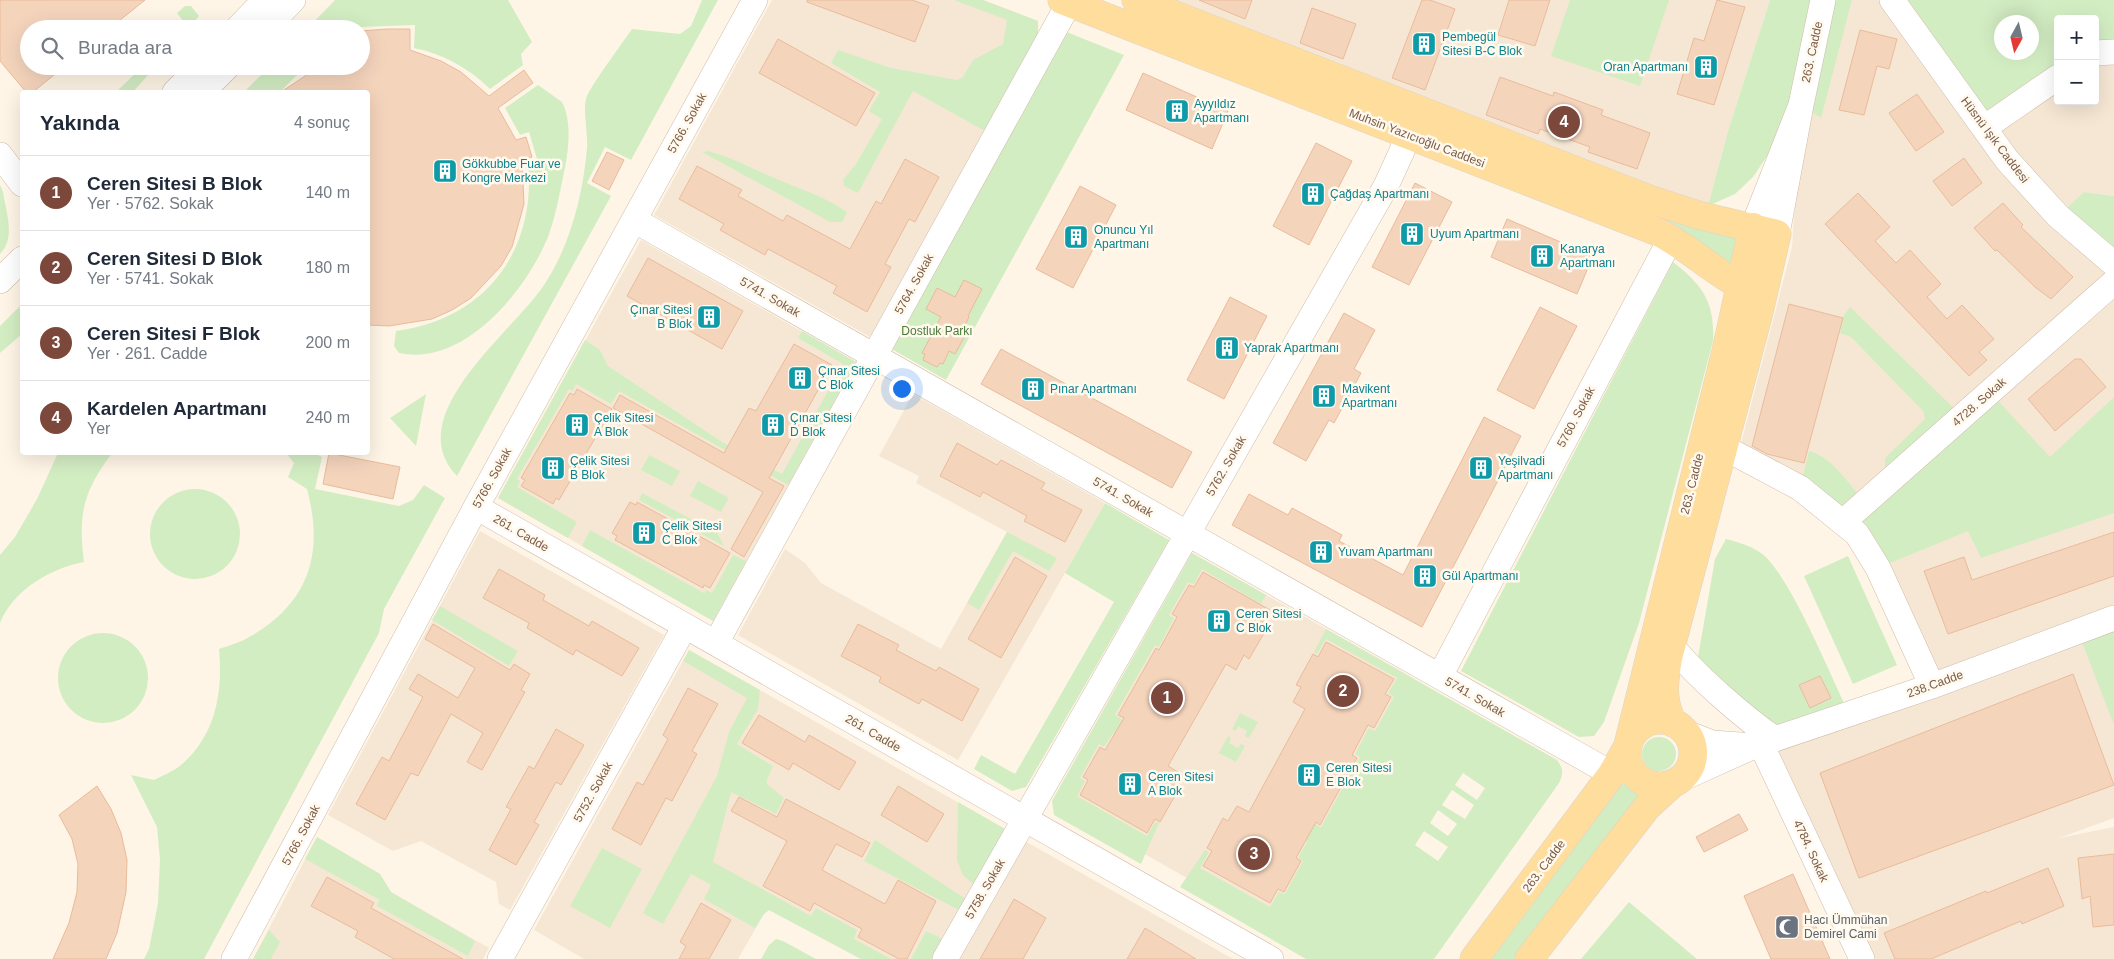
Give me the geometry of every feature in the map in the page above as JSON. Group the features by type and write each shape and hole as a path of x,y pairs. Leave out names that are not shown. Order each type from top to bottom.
{"main road":[{"path":"1136,0 1649,199 1713,219 1765,231 1751,290 1723,447 1671,645 1664,690 1667,712 1693,748 1693,759 1689,770 1647,806 1529,959"},
{"name":"Muhsin Yazıcıoğlu Caddesi","path":"1066,2 1671,238 1751,290"},
{"name":"263. Cadde","path":"1474,959 1612,774 1628,744 1726,350 1751,290"},
{"path":"1676,782 1660,787 1649,785 1638,779 1627,762 1628,744 1634,732 1652,721 1679,728"}],"street":[{"path":"246,20 265,0"},
{"path":"274,20 293,0"},
{"name":"5766. Sokak","path":"234,959 476,507 755,0"},
{"name":"263. Cadde","path":"1765,231 1802,105 1823,0"},
{"name":"Hüsnü Işık Caddesi","path":"1892,0 2007,160 2045,202 2078,234 2114,264"},
{"name":"5764. Sokak","path":"716,643 1066,2"},
{"path":"2099,53 2114,52"},
{"path":"177,90 192,75"},
{"path":"204,90 219,75"},
{"path":"1984,128 2054,80"},
{"name":"5762. Sokak","path":"1024,819 1386,186 1402,151 1414,108"},
{"path":"0,155 20,181"},
{"name":"5741. Sokak","path":"634,220 1612,774"},
{"name":"5760. Sokak","path":"1440,676 1671,238"},
{"path":"0,281 20,261"},
{"name":"4728. Sokak","path":"1843,522 2114,282"},
{"path":"1723,447 1800,488 1857,534 1871,554 1932,686"},
{"name":"261. Cadde","path":"476,507 1271,959"},
{"name":"238.Cadde","path":"1676,782 1763,743 1932,686 2114,618"},
{"name":"5752. Sokak","path":"500,959 685,626"},
{"path":"1671,645 1763,743"},
{"path":"1679,728 1712,743 1763,743"},
{"name":"4784. Sokak","path":"1763,743 1862,959"},
{"name":"5758. Sokak","path":"945,959 1024,819"}],"shaded area":[{"path":"772,0 983,0 1038,21 1038,34 870,337 654,215"},
{"path":"1136,0 1770,0 1728,131 1708,206"},
{"path":"1823,0 1892,0 1985,128 2054,80 2054,105 2099,105 2099,42 2114,0 2114,196 2084,192 2114,264 2114,818 2059,838 2114,827 2114,959 1862,959 1761,744 1932,686 1871,553 1738,455 1792,247 1801,105"},
{"path":"641,240 856,362 713,621 498,498"},
{"path":"913,394 1105,503 958,760 738,635 785,549 805,563 821,583 941,649 1007,532 916,483 919,476 879,456"},
{"path":"480,531 664,635 510,910 499,904 496,882 421,841 393,851 328,815"},
{"path":"1192,553 1413,678 1274,928 1052,801"},
{"path":"689,650 1005,829 932,959 861,959 769,910 764,914 738,959 584,959 534,930"},
{"path":"317,837 380,874 391,892 489,948 483,959 253,959"},
{"path":"1025,841 1233,959 959,959"}],"green space":[{"path":"335,0 508,0 532,42 521,54 523,65 490,89 482,81 455,63 435,54 414,48 415,25 370,27 370,20 316,20"},
{"path":"702,0 718,0 631,160 605,147 587,183 611,196 457,476 443,453 442,428 451,402 467,376 529,305 544,285 561,254 574,220 582,184 587,148 585,110 588,94 632,29 680,34 691,26"},
{"path":"954,0 983,0 1038,21 1038,34 985,131 913,91 858,193 844,186 843,180 856,164 882,119 869,111 880,92 831,63 838,50 891,68 957,80 963,77 973,60 1003,44 1007,20"},
{"path":"1570,0 1669,0 1640,86 1551,56"},
{"path":"1770,0 1852,0 1821,118 1801,105 1753,177 1735,194 1708,206 1728,131"},
{"path":"1892,0 2114,0 2114,52 2099,53 2099,15 2054,15 2054,80 1984,128"},
{"path":"185,6 191,6 199,16 196,20 182,20 177,13"},
{"name":"Dostluk Parkı","path":"1064,31 1124,55 946,380 890,348"},
{"path":"134,75 148,75 135,90 118,90"},
{"path":"261,75 298,75 282,90 246,90"},
{"path":"538,85 562,102 568,119 568,149 555,215 548,237 538,258 509,301 490,320 469,336 447,348 423,354 399,353 394,346 396,331 428,324 455,312 479,296 499,275 514,251 524,224 529,194 528,162 537,159 529,132 520,135 505,108"},
{"path":"1423,123 1736,235 1738,240 1732,263 1728,265 1691,236"},
{"path":"708,151 732,159 819,196 847,212 842,222 830,222 702,152"},
{"path":"0,185 8,216 9,233 5,248 0,254"},
{"path":"2084,192 2114,196 2114,264 2058,216"},
{"path":"1673,262 1692,279 1705,296 1712,316 1713,341 1639,623 1604,722 1594,736 1579,737 1461,671"},
{"path":"20,306 20,336 0,353 0,326"},
{"path":"1850,307 1962,416 1990,392 2050,457 2114,397 2114,513 1981,558 1968,531 1878,568 1800,488 1809,451 1833,465 1865,502 1885,468 1885,458 1925,419 1923,411 1851,337 1840,333 1844,315"},
{"path":"802,331 856,362 788,485 619,391 611,404 576,384 573,391 569,389 517,479 520,481 517,487 577,522 568,538 498,498 585,340 600,350 608,366 722,442 782,474 843,364 798,338"},
{"path":"426,394 416,446 390,418"},
{"path":"57,455 111,455 95,480 85,504 82,530 84,562 59,569 34,582 14,600 0,623 0,555 15,537 37,499"},
{"path":"288,455 318,455 322,457 315,489 399,506 413,500 424,485 445,498 384,609 379,633 204,959 144,959 149,949 158,903 160,860 157,827 131,775 154,780 178,767 193,753 202,740 215,712 220,681 219,649 240,642 271,623 287,608 299,591 307,573 312,554 314,534 307,489 288,477 294,463"},
{"path":"649,455 680,471 672,486 641,470"},
{"path":"698,481 729,498 721,512 690,496"},
{"path":"195,489 212,493 227,502 236,517 240,534 236,551 227,566 212,575 195,579 178,575 163,566 154,551 150,534 154,517 163,502 178,493"},
{"path":"642,493 717,533 724,546 639,500"},
{"path":"1105,503 1169,540 1026,787 1012,791 974,769 981,755 1015,774 1114,602 1065,573"},
{"path":"590,530 704,593 706,590 712,593 733,555 746,561 713,621 582,546"},
{"path":"1007,532 1057,558 1049,571 1013,551 979,610 967,603"},
{"path":"1726,539 1753,548 1772,564 1795,601 1819,647 1845,705 1769,728 1698,657 1715,559"},
{"path":"1192,553 1266,595 1261,604 1202,569 1194,584 1188,582 1169,615 1174,618 1159,647 1155,645 1115,715 1130,724 1123,738 1113,733 1104,747 1099,744 1080,778 1085,781 1077,796 1147,836 1155,822 1159,823 1141,864 1054,815 1052,801"},
{"path":"1848,556 1897,665 1853,684 1804,576"},
{"path":"440,606 518,651 509,666 432,620"},
{"path":"2114,618 2114,725 2078,632"},
{"path":"1326,629 1557,760 1562,768 1562,776 1559,783 1434,959 1306,959 1180,887 1205,850 1209,852 1200,868 1270,907 1279,892 1285,894 1303,861 1298,858 1307,842 1297,837 1306,819 1321,827 1360,757 1355,754 1369,728 1375,731 1394,697 1388,693 1397,678 1326,639 1317,654 1314,652","holes":["1463,773 1485,788 1477,800 1455,785","1452,790 1474,805 1465,819 1442,805","1438,810 1457,824 1448,836 1430,823","1424,831 1448,847 1438,861 1415,845"]},
{"path":"103,633 120,637 135,646 144,661 148,678 144,695 135,710 120,719 103,723 86,719 71,710 62,695 58,678 62,661 71,646 86,637"},
{"path":"689,650 760,690 758,709 737,744 773,766 767,784 784,798 776,814 731,792 713,862 811,916 816,908 857,930 854,939 891,959 861,959 769,910 755,928 704,899 711,885 691,874 663,924 643,913 717,776 729,732 747,698 683,661"},
{"path":"1240,713 1258,722 1249,738 1245,736 1247,731 1238,726 1236,731 1232,729"},
{"path":"1228,736 1231,738 1229,743 1238,748 1241,744 1245,746 1236,762 1219,753"},
{"path":"1659,737 1666,738 1671,742 1675,747 1675,761 1671,766 1666,770 1659,771 1652,770 1647,766 1643,761 1642,754 1643,747 1647,742 1652,738"},
{"path":"1628,783 1638,788 1640,799 1518,959 1487,959 1620,785"},
{"path":"958,802 1005,829 974,885 963,875 957,861"},
{"path":"317,837 380,874 391,892 475,941 468,956 377,906 380,900 305,859"},
{"path":"875,840 966,899 959,910 864,861"},
{"path":"602,848 642,869 610,928 570,906"},
{"path":"1629,902 1697,959 1581,959"},
{"path":"269,930 280,942 271,959 253,959"},
{"path":"926,931 943,939 932,959 911,959"},
{"path":"776,939 816,959 761,959 769,945"}],"building":[{"path":"0,0 145,0 120,20 20,20 20,75 54,75 35,90 24,90 0,61"},
{"path":"807,0 912,0 929,6 915,42 807,2"},
{"path":"1199,0 1252,0 1245,19"},
{"name":"Pembegül Sitesi B-C Blok","path":"1422,0 1430,0 1455,9 1425,90 1392,78"},
{"path":"1509,0 1550,0 1535,46 1498,35"},
{"name":"Oran Apartmanı","path":"1717,0 1745,7 1714,105 1677,94 1694,38 1704,41"},
{"path":"1312,8 1356,24 1343,59 1300,43"},
{"name":"Gökkubbe Fuar ve Kongre Merkezi","path":"410,29 410,50 441,61 461,72 489,96 524,70 533,83 498,108 516,140 526,137 532,157 522,160 524,204 512,247 501,266 471,298 452,310 432,319 389,326 370,325 370,90 284,90 306,75 370,75 370,30"},
{"path":"1860,30 1897,39 1889,69 1877,66 1864,115 1839,110"},
{"path":"778,39 875,93 856,126 759,73"},
{"name":"Ayyıldız Apartmanı","path":"1143,73 1228,111 1212,149 1126,110"},
{"path":"1500,77 1553,96 1554,92 1603,110 1601,115 1650,133 1637,169 1588,152 1590,147 1540,129 1538,134 1486,115"},
{"path":"1917,94 1944,132 1916,151 1889,113"},
{"name":"Çağdaş Apartmanı","path":"1316,143 1352,161 1309,245 1273,226"},
{"path":"607,152 624,160 609,190 592,181"},
{"path":"1964,158 1982,183 1952,206 1933,181"},
{"path":"905,159 939,177 915,222 909,219 885,264 891,267 867,312 833,293 837,286 768,249 765,255 720,230 724,224 679,199 697,166 742,190 738,196 783,221 787,215 850,249 876,201 881,204"},
{"name":"Uyum Apartmanı","path":"1415,183 1452,202 1409,285 1372,267"},
{"name":"Onuncu Yıl Apartmanı","path":"1080,186 1116,205 1073,288 1036,269"},
{"path":"1858,193 1890,227 1875,241 1896,263 1910,250 1941,284 1927,297 1947,319 1962,305 1994,339 1979,352 1987,360 1969,376 1825,224"},
{"path":"2003,203 2023,225 2021,227 2073,277 2051,299 2035,287 1997,250 1995,251 1974,228"},
{"name":"Kanarya Apartmanı","path":"1507,219 1593,256 1577,294 1491,257"},
{"path":"648,258 743,311 722,349 627,296"},
{"path":"964,280 982,289 968,316 962,331 966,334 955,354 949,351 943,364 940,363 937,367 923,360 925,354 922,353 941,317 926,309 937,288 955,297"},
{"name":"Yaprak Apartmanı","path":"1230,297 1267,316 1224,399 1187,380"},
{"path":"1789,304 1843,318 1804,463 1767,454 1752,446"},
{"path":"1540,307 1577,326 1534,409 1497,390"},
{"name":"Mavikent Apartmanı","path":"1344,313 1375,330 1354,369 1361,373 1334,423 1329,420 1306,461 1273,443"},
{"path":"794,344 832,365 769,478 784,486 744,557 731,549 763,492 613,408 620,395 724,453 749,408 756,411"},
{"path":"1001,349 1192,452 1172,488 981,384"},
{"path":"2075,359 2081,359 2106,387 2055,431 2028,399"},
{"path":"577,389 612,409 559,500 556,498 553,504 521,486 525,480 521,478 570,393 574,395"},
{"path":"1484,417 1521,436 1422,627 1232,525 1249,494 1288,515 1292,508 1342,535 1339,541 1403,575"},
{"path":"957,443 997,465 1001,460 1045,483 1041,489 1082,510 1065,542 1024,521 1027,516 983,492 980,497 940,476"},
{"path":"329,455 339,455 400,467 393,499 323,484"},
{"path":"630,502 636,505 637,502 730,553 710,588 704,585 703,588 615,540 617,536 612,533"},
{"path":"2114,532 2114,576 1948,634 1924,571 1964,557 1972,580"},
{"path":"1015,557 1047,576 1001,658 968,639"},
{"path":"499,569 545,595 543,600 589,626 592,621 639,648 622,676 576,650 573,655 527,628 529,623 483,598"},
{"path":"1203,572 1270,610 1261,625 1267,628 1249,659 1244,655 1236,670 1226,664 1168,766 1181,774 1172,788 1177,792 1160,822 1155,819 1147,833 1080,795 1088,780 1083,777 1100,747 1105,750 1124,718 1118,715 1156,648 1159,650 1177,617 1172,614 1189,585 1194,587"},
{"path":"433,624 510,670 514,664 530,674 521,690 525,692 482,770 467,762 483,733 451,714 418,776 411,773 385,820 356,804 382,757 389,761 423,697 409,689 418,674 458,698 475,668 425,639"},
{"path":"858,624 899,645 896,650 936,671 939,667 979,689 962,721 922,699 919,704 879,682 881,677 841,656"},
{"path":"1326,642 1394,679 1385,694 1391,697 1374,728 1368,725 1352,755 1357,758 1320,825 1316,822 1296,858 1301,861 1284,892 1278,889 1270,903 1203,866 1212,851 1207,848 1223,818 1228,821 1237,806 1249,812 1305,709 1293,702 1301,687 1296,685 1313,654 1318,657"},
{"path":"2073,674 2114,785 1859,878 1820,773"},
{"path":"1820,676 1831,698 1810,708 1799,685"},
{"path":"688,688 718,704 692,751 697,754 672,801 666,798 641,845 612,829 637,782 643,785 668,739 663,735"},
{"path":"759,715 805,742 809,735 856,762 839,790 793,763 789,770 742,743"},
{"path":"556,729 584,745 561,785 556,782 534,822 539,825 516,865 489,850 511,809 506,807 529,766 534,769"},
{"path":"97,786 111,809 121,833 127,860 126,892 117,933 106,959 53,959 69,923 77,892 78,864 72,839 59,815"},
{"path":"898,786 944,814 927,842 881,815"},
{"path":"739,797 777,817 786,799 870,843 862,857 836,844 822,870 885,904 898,880 936,901 907,959 899,959 858,937 862,929 814,903 810,911 763,886 787,841 731,811"},
{"path":"1739,814 1748,830 1704,852 1696,837"},
{"path":"2114,854 2114,925 2093,927 2090,896 2082,899 2078,858"},
{"path":"2048,868 2064,906 2022,924 2021,921 1931,959 1895,959 1884,933"},
{"name":"Hacı Ümmühan Demirel Cami","path":"1793,874 1830,959 1771,959 1744,896"},
{"path":"327,877 374,903 371,908 463,959 394,959 355,937 358,931 311,906"},
{"path":"1014,899 1046,918 1023,959 980,959"},
{"path":"701,903 731,920 709,959 679,959 686,946 680,942"},
{"path":"1145,928 1196,959 1127,959"}],"place":[{"name":"Pembegül Sitesi B-C Blok","path":"1424,44"},
{"name":"Oran Apartmanı","path":"1706,67"},
{"name":"Ayyıldız Apartmanı","path":"1177,111"},
{"name":"Kardelen Apartmanı","path":"1564,122"},
{"name":"Gökkubbe Fuar ve Kongre Merkezi","path":"445,171"},
{"name":"Çağdaş Apartmanı","path":"1313,194"},
{"name":"Uyum Apartmanı","path":"1412,234"},
{"name":"Onuncu Yıl Apartmanı","path":"1076,237"},
{"name":"Kanarya Apartmanı","path":"1542,256"},
{"name":"Çınar Sitesi B Blok","path":"709,317"},
{"name":"Yaprak Apartmanı","path":"1227,348"},
{"name":"Çınar Sitesi C Blok","path":"800,378"},
{"name":"Pınar Apartmanı","path":"1033,389"},
{"name":"Mavikent Apartmanı","path":"1324,396"},
{"name":"Çelik Sitesi A Blok","path":"577,425"},
{"name":"Çınar Sitesi D Blok","path":"773,425"},
{"name":"Çelik Sitesi B Blok","path":"553,468"},
{"name":"Yeşilvadi Apartmanı","path":"1481,468"},
{"name":"Çelik Sitesi C Blok","path":"644,533"},
{"name":"Yuvam Apartmanı","path":"1321,552"},
{"name":"Gül Apartmanı","path":"1425,576"},
{"name":"Ceren Sitesi C Blok","path":"1219,621"},
{"name":"Ceren Sitesi D Blok","path":"1343,691"},
{"name":"Ceren Sitesi B Blok","path":"1167,698"},
{"name":"Ceren Sitesi E Blok","path":"1309,775"},
{"name":"Ceren Sitesi A Blok","path":"1130,784"},
{"name":"Ceren Sitesi F Blok","path":"1254,854"},
{"name":"Hacı Ümmühan Demirel Cami","path":"1787,927"}]}
